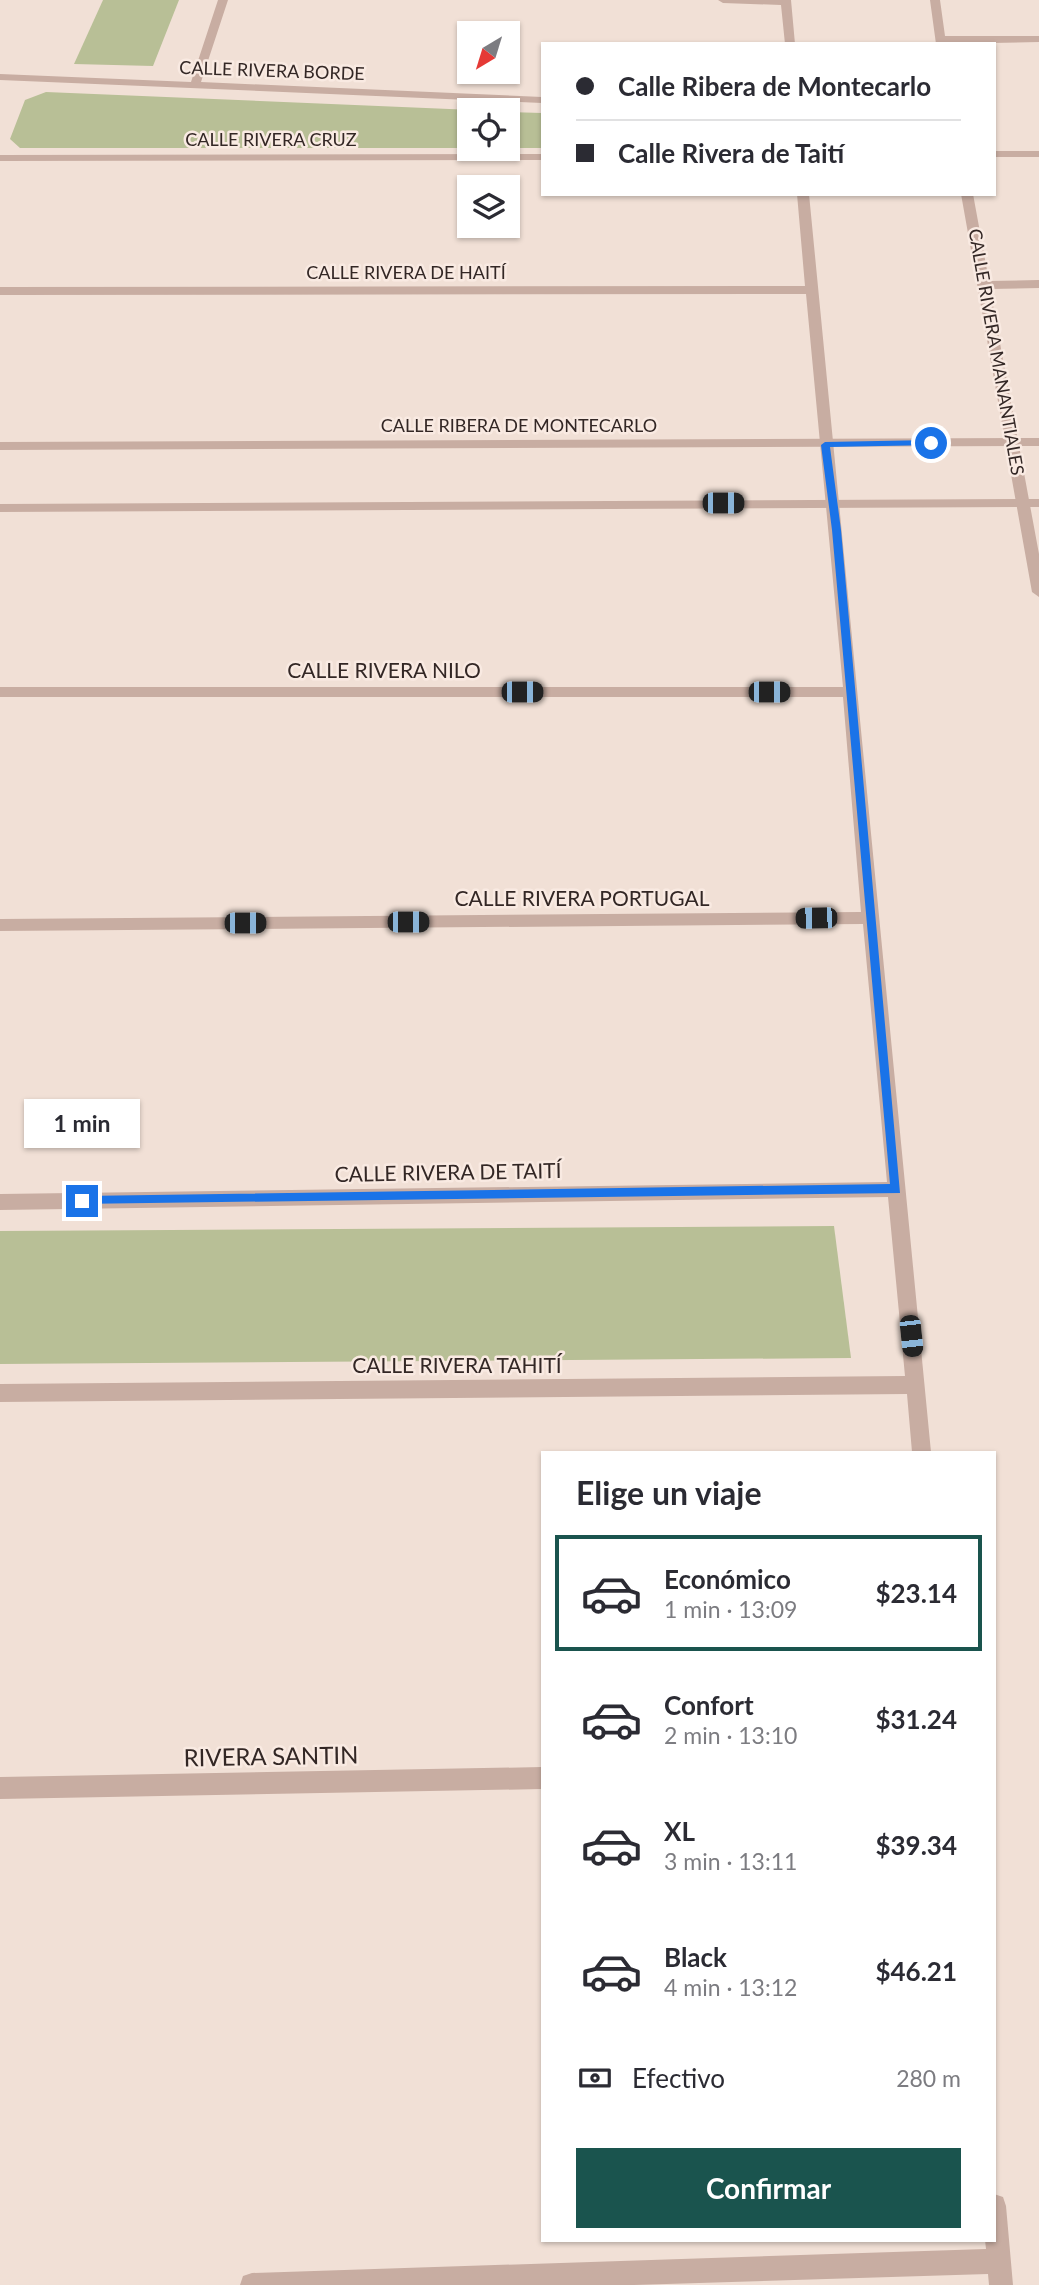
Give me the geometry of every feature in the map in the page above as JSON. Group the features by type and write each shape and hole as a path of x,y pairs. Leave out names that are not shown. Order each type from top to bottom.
{"street":[{"path":"195,85 223,0"},
{"path":"723,0 786,1 790,42"},
{"path":"935,0 941,42 1039,39"},
{"name":"CALLE RIVERA BORDE","path":"1,79 541,100"},
{"path":"996,155 1039,154"},
{"name":"CALLE RIVERA CRUZ","path":"0,158 541,157"},
{"path":"803,196 922,1451"},
{"name":"CALLE RIVERA MANANTIALES","path":"967,196 1039,592"},
{"path":"984,285 1039,284"},
{"name":"CALLE RIVERA DE HAITÍ","path":"0,291 811,290"},
{"name":"CALLE RIBERA DE MONTECARLO","path":"0,446 825,445 1039,442"},
{"path":"0,508 1039,503"},
{"name":"CALLE RIVERA NILO","path":"0,692 852,692"},
{"name":"CALLE RIVERA PORTUGAL","path":"0,925 870,918"},
{"name":"CALLE RIVERA DE TAITÍ","path":"0,1202 896,1189"},
{"name":"CALLE RIVERA TAHITÍ","path":"0,1393 915,1385"},
{"name":"RIVERA SANTIN","path":"0,1788 541,1778"},
{"path":"252,2285 1000,2273 996,2228"}],"green space":[{"path":"103,0 179,0 153,66 74,64"},
{"path":"46,92 457,109 457,148 20,148 10,139 25,100"},
{"path":"520,112 541,113 541,148 520,148"},
{"path":"834,1226 851,1358 0,1364 0,1231"}],"route":[{"path":"82,1201 896,1189 837,530 825,445 931,443"}]}
